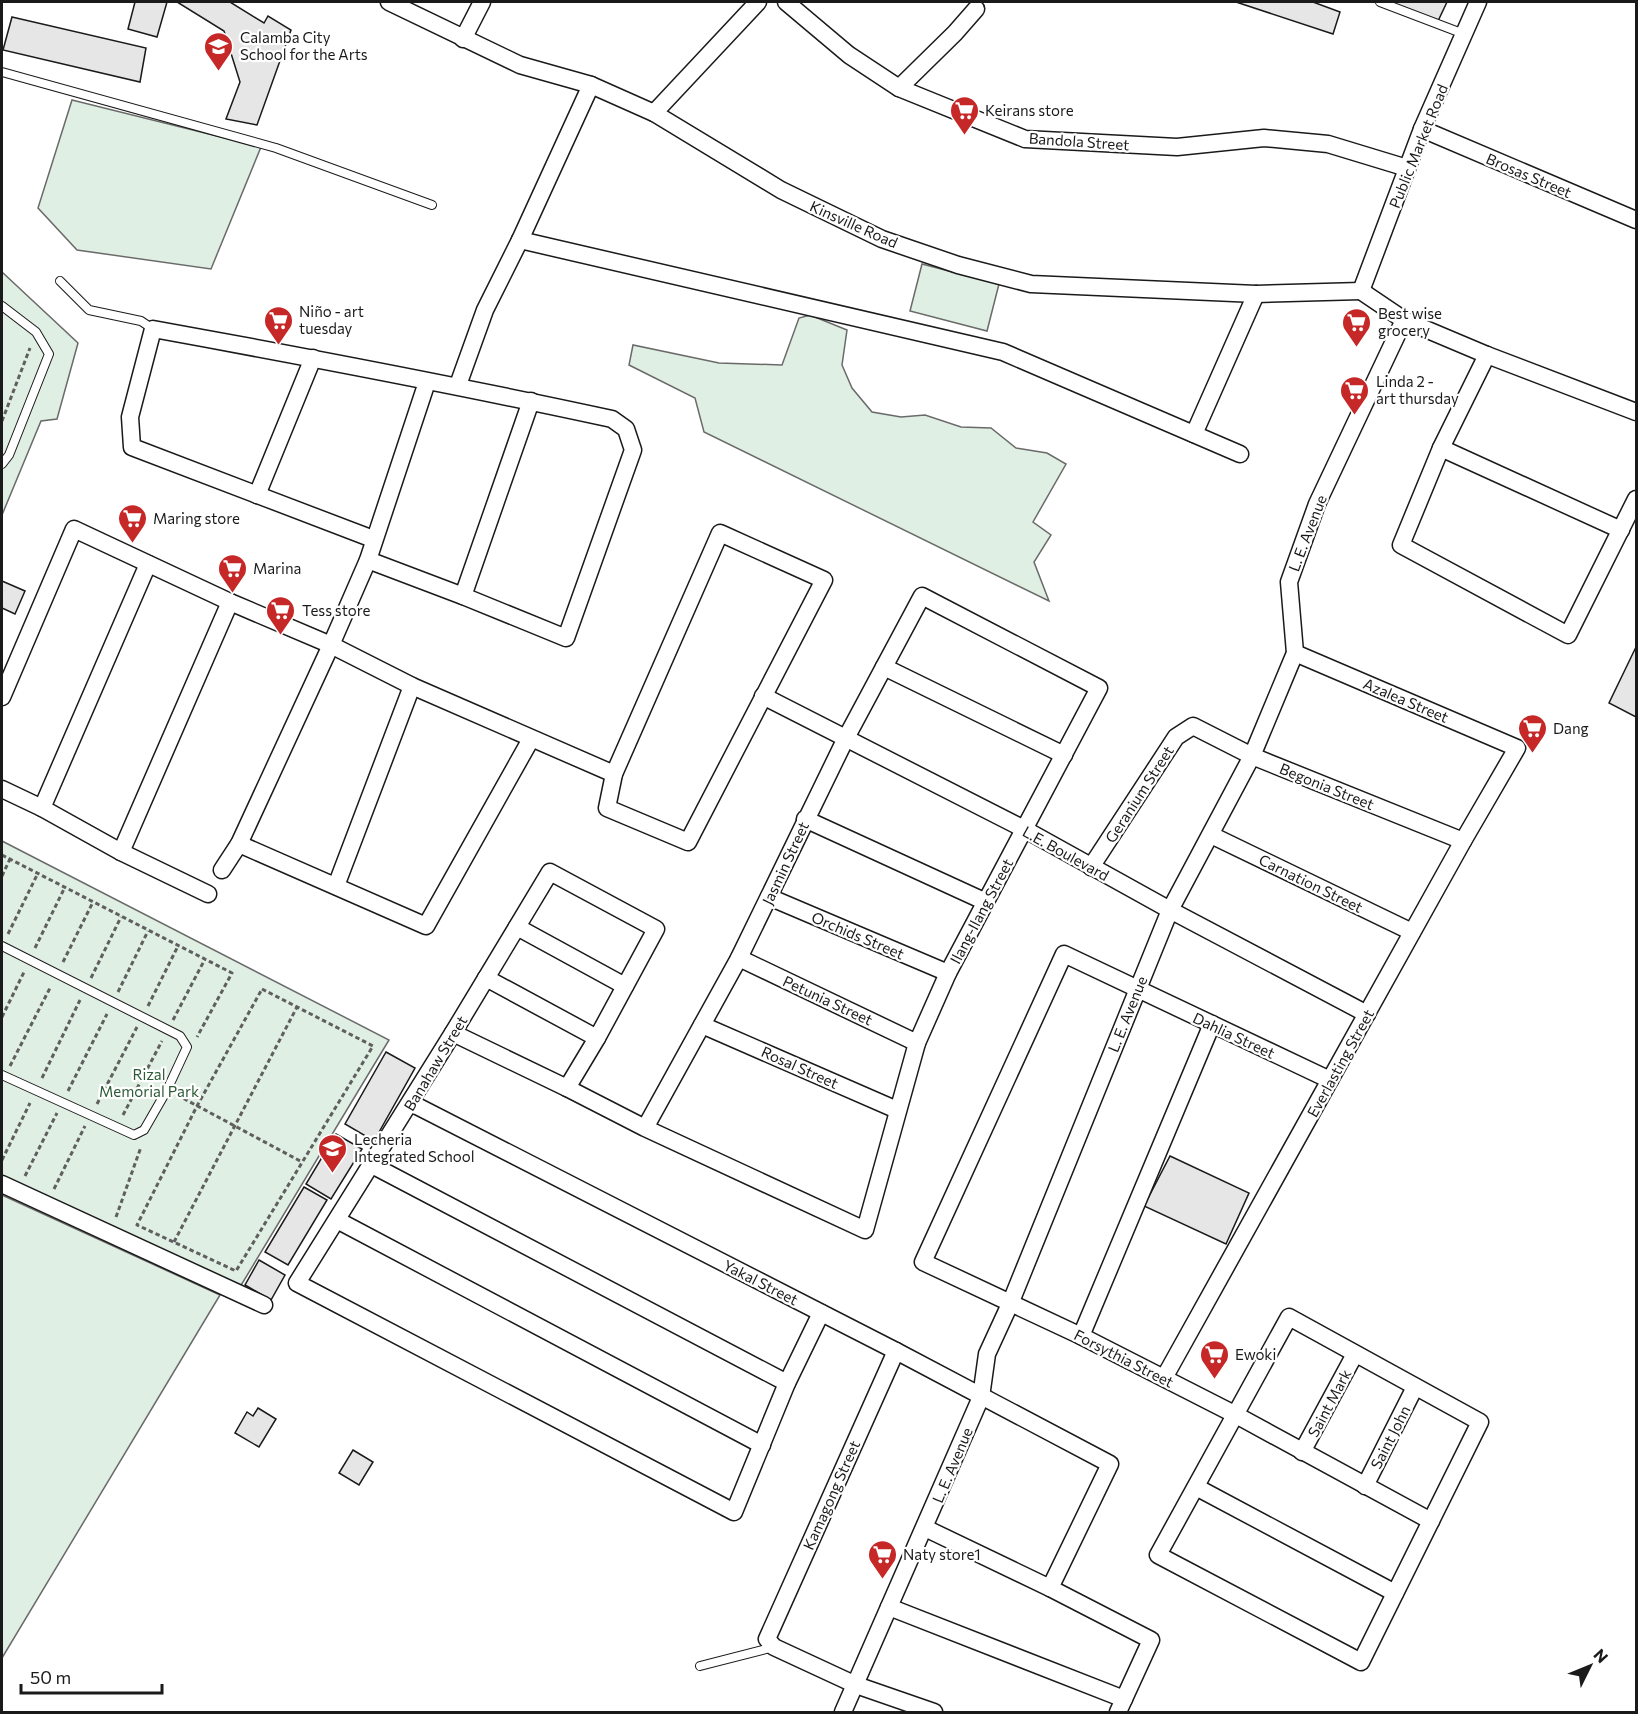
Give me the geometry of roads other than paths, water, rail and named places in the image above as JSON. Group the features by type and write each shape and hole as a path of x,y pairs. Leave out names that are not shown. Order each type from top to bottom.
{"street":[{"name":"Kinsville Road","path":"389,2 520,65 591,85 654,113 781,190 882,239 958,265 1031,284 1256,294 1361,291"},
{"path":"463,39 482,2"},
{"path":"654,113 758,2"},
{"name":"Bandola Street","path":"786,2 849,56 899,88 1025,138 1177,147 1264,138 1328,144 1407,168"},
{"name":"Public Market Road","path":"1361,291 1422,129 1478,2"},
{"path":"899,88 976,9"},
{"path":"458,385 485,310 520,240 591,85"},
{"name":"Brosas Street","path":"1422,129 1636,220"},
{"path":"520,240 1003,352 1240,454"},
{"path":"1361,291 1404,320 1487,355 1636,412"},
{"path":"1194,434 1256,294"},
{"name":"L. E. Avenue","path":"843,1713 981,1397 987,1354 1010,1304 1170,910 1252,756 1295,653 1289,582 1317,504 1404,320"},
{"path":"368,560 566,638 633,450 626,429 612,419 458,385 427,382 313,358 153,329 130,417 132,447 373,539"},
{"path":"1487,355 1441,448 1401,545 1568,635 1636,499"},
{"path":"257,495 313,358"},
{"path":"222,870 239,844 368,560 373,539 427,382"},
{"path":"463,596 531,401"},
{"path":"1441,448 1621,530"},
{"path":"2,697 74,529 230,602 331,645 412,686 614,774"},
{"path":"720,532 824,580 688,842 607,808 614,774 720,532"},
{"path":"42,808 148,564"},
{"name":"Jasmin Street","path":"645,1128 739,958 846,738 922,596 1099,688"},
{"path":"122,852 230,602"},
{"name":"Azalea Street","path":"1295,653 1517,748"},
{"path":"884,667 1064,755"},
{"path":"336,886 412,686"},
{"name":"Ilang-Ilang Street","path":"645,1128 864,1230 894,1132 897,1110 917,1043 948,973 1099,688"},
{"name":"L.E. Boulevard","path":"763,696 1024,829 1170,910 1367,1014"},
{"name":"Begonia Street","path":"1194,726 1252,756 1462,841"},
{"name":"Geranium Street","path":"1091,867 1176,737 1194,726"},
{"path":"239,844 426,926 531,739"},
{"name":"Everlasting Street","path":"1164,1378 1462,841 1517,748"},
{"path":"2,789 208,894"},
{"path":"806,819 986,902"},
{"name":"Carnation Street","path":"1210,835 1412,932"},
{"name":"Banahaw Street","path":"625,986 656,928 550,872 411,1103 297,1283 734,1512 762,1445"},
{"name":"Orchids Street","path":"769,897 948,973"},
{"path":"517,927 625,986 567,1088"},
{"name":"Dahlia Street","path":"1010,1304 923,1262 1064,954 1330,1080"},
{"name":"Petunia Street","path":"739,958 917,1043"},
{"path":"486,978 597,1038"},
{"name":"Rosal Street","path":"702,1024 897,1110"},
{"path":"1081,1336 1212,1024"},
{"path":"453,1034 645,1128"},
{"name":"Yakal Street","path":"411,1103 896,1351 1110,1464 1050,1588"},
{"path":"372,1165 787,1383"},
{"path":"2,1184 264,1305"},
{"path":"337,1220 762,1445 787,1383 821,1313"},
{"name":"Forsythia Street","path":"1010,1304 1081,1336 1236,1415 1431,1521"},
{"path":"1289,1317 1355,1354 1480,1422 1361,1662 1158,1556 1289,1317"},
{"name":"Kamagong Street","path":"770,1643 896,1351"},
{"name":"Saint Mark","path":"1302,1452 1355,1354"},
{"name":"Saint John","path":"1365,1486 1415,1387"},
{"path":"1196,1487 1395,1593"},
{"path":"889,1607 1121,1706 1151,1640 925,1528"},
{"path":"770,1643 856,1685 934,1713"}],"lane":[{"path":"1380,2 1465,34"},
{"path":"2,72 276,148 432,205"},
{"path":"60,281 89,310 141,321 153,329"},
{"path":"2,306 36,332 49,354 9,455 2,464"},
{"path":"2,946 180,1036 187,1047 167,1090 144,1130 134,1135 3,1076"},
{"path":"700,1666 770,1643"}],"place":[{"name":"Calamba City School for the Arts","path":"219,72"},
{"name":"Keirans store","path":"964,136"},
{"name":"Niño - art tuesday","path":"278,346"},
{"name":"Best wise grocery","path":"1357,348"},
{"name":"Linda 2 - art thursday","path":"1355,416"},
{"name":"Maring store","path":"132,544"},
{"name":"Marina","path":"232,594"},
{"name":"Tess store","path":"281,636"},
{"name":"Dang","path":"1532,754"},
{"name":"Lecheria Integrated School","path":"333,1174"},
{"name":"Ewoki","path":"1214,1380"},
{"name":"Naty store1","path":"882,1580"}],"park label":[{"name":"Rizal Memorial Park","path":"149,1082"}]}
